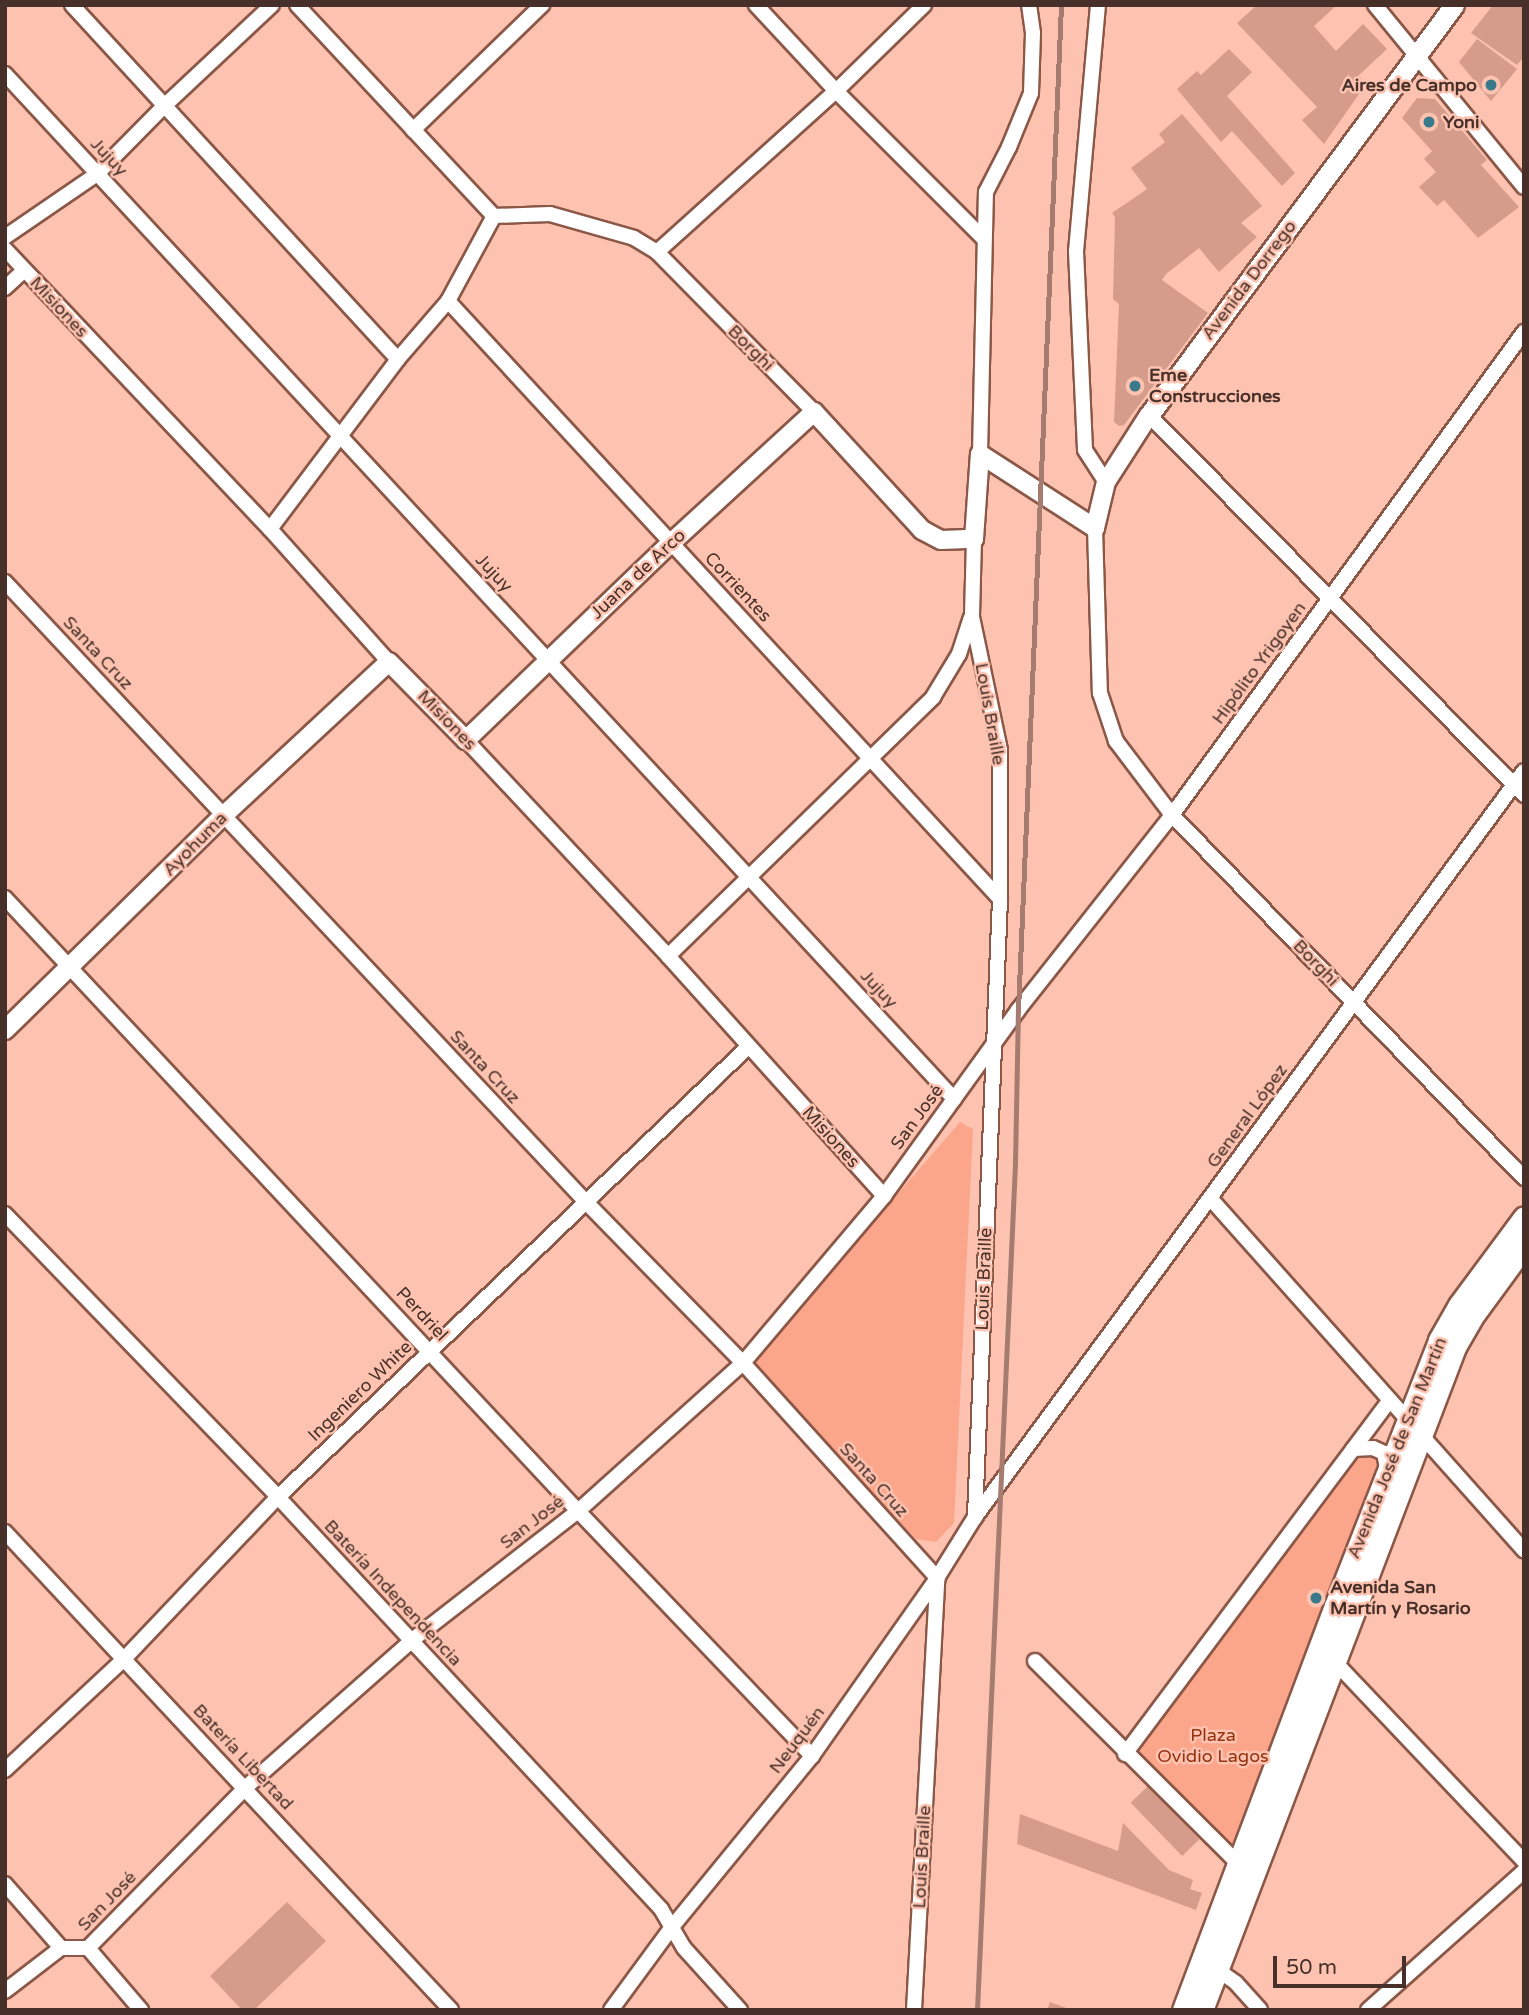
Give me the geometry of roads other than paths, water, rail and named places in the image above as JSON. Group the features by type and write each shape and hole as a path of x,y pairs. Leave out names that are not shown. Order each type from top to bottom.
{"main road":[{"name":"Avenida Dorrego","path":"1149,415 1454,5"},
{"name":"Avenida José de San Martín","path":"1183,2010 1210,1965 1414,1428 1447,1324 1524,1217"},
{"name":"Avenida José de San Martín","path":"1202,2010 1210,1965 1239,1864 1326,1658 1387,1468 1414,1428 1463,1331 1524,1246"}],"street":[{"path":"72,5 163,107 398,359"},
{"path":"5,237 97,174 163,107 272,5"},
{"path":"270,529 398,359 448,301 494,216 297,5"},
{"path":"413,130 542,5"},
{"path":"756,5 836,91 984,239"},
{"path":"657,252 836,91 925,5"},
{"name":"Louis Braille","path":"975,1517 1000,899 1000,750 972,617 980,454 984,239 986,192 1009,148 1031,93 1033,33 1029,5"},
{"path":"1098,5 1076,251 1085,450 1106,482"},
{"path":"1375,5 1524,187"},
{"name":"Jujuy","path":"5,74 954,1099"},
{"name":"Borghi","path":"494,216 550,214 574,219 634,238 657,252 814,412 922,530 941,540 974,540"},
{"name":"Misiones","path":"5,249 668,956 884,1196"},
{"path":"5,288 24,270"},
{"name":"Corrientes","path":"448,301 1000,899"},
{"name":"Hipólito Yrigoyen","path":"1018,1010 1171,815 1524,331"},
{"name":"Juana de Arco","path":"466,740 671,542 814,412"},
{"path":"1149,415 1519,790"},
{"name":"Avenida Dorrego","path":"1116,741 1100,693 1095,528 1106,482 1149,415"},
{"path":"980,454 1095,528"},
{"name":"Santa Cruz","path":"5,582 586,1202 743,1363 937,1578"},
{"path":"668,956 933,697 959,654 972,617"},
{"name":"Ayohuma","path":"5,1030 223,816 390,662"},
{"name":"Borghi","path":"1116,741 1171,815 1524,1178"},
{"name":"General López","path":"1001,1483 1354,1002 1519,790 1524,771"},
{"name":"Perdriel","path":"5,898 811,1756"},
{"name":"San José","path":"61,1948 88,1948 245,1788 411,1641 578,1511 743,1363 884,1196 1018,1010"},
{"name":"Ingeniero White","path":"5,1770 124,1659 278,1497 749,1046"},
{"path":"1210,1198 1524,1551"},
{"name":"Batería Independencia","path":"5,1214 278,1497 661,1909 684,1948 740,2010"},
{"path":"1125,1754 1390,1400"},
{"path":"1353,1449 1373,1448 1384,1453 1387,1468"},
{"name":"Neuquén","path":"611,2010 672,1927 811,1756 1001,1483"},
{"name":"Batería Libertad","path":"5,1532 451,2010"},
{"name":"Louis Braille","path":"914,2010 937,1578"},
{"path":"1326,1658 1524,1861"},
{"path":"1035,1661 1125,1754 1239,1864"},
{"path":"1368,2010 1524,1871"},
{"path":"5,1884 61,1948 5,1991"},
{"path":"88,1948 141,2010"},
{"path":"1210,1965 1260,2010"}],"railway":[{"path":"977,2010 1015,1163 1018,1010 1061,5"}],"place":[{"name":"Aires de Campo","path":"1491,85"},
{"name":"Yoni","path":"1429,122"},
{"name":"Eme Construcciones","path":"1135,386"},
{"name":"Avenida San Martín y Rosario","path":"1316,1598"}],"park label":[{"name":"Plaza Ovidio Lagos","path":"1213,1746"}]}
